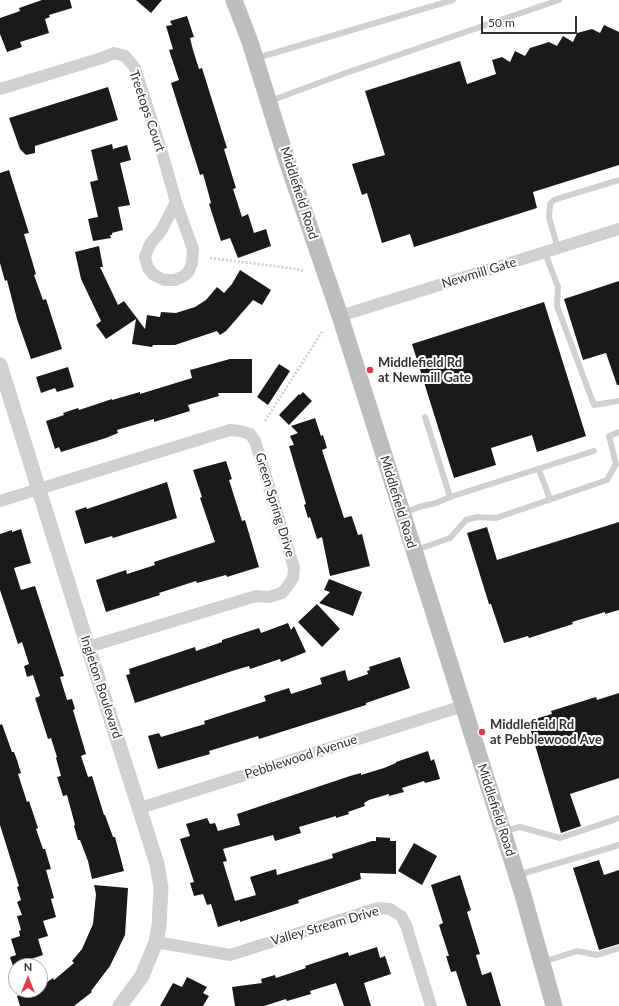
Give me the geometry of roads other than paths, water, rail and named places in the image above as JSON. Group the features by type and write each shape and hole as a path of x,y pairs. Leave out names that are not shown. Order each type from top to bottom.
{"main road":[{"name":"Middlefield Road","path":"234,0 256,59 340,316 517,876 554,1006"}],"street":[{"name":"Treetops Court","path":"0,89 114,53 125,56 135,68 176,202 192,243 192,262 189,271 184,276 175,280 164,280 154,276 148,268 145,257 150,244 161,231 176,202"},
{"name":"Newmill Gate","path":"340,316 619,229"},
{"name":"Ingleton Boulevard","path":"0,365 157,864 161,888 159,926 156,942 142,976 120,1006"},
{"name":"Green Spring Drive","path":"0,501 230,430 250,434 255,441 294,568 293,578 287,587 282,593 269,596 256,596 88,647"},
{"name":"Pebblewood Avenue","path":"140,808 463,706"},
{"name":"Valley Stream Drive","path":"156,942 230,955 378,908 390,909 401,916 406,925 431,1006"}],"lane":[{"path":"256,59 454,0"},
{"path":"269,101 559,0"},
{"path":"558,249 550,222 550,204 554,200 619,180"},
{"path":"545,253 558,287 558,306 594,405 619,401"},
{"path":"425,417 450,497"},
{"path":"414,551 450,538 466,520 477,517 496,518 607,480 616,464 609,436 619,432"},
{"path":"402,514 419,507 436,503 450,497 539,470 594,451"},
{"path":"539,470 550,499"},
{"path":"503,831 520,827 560,838 619,818"},
{"path":"517,876 619,845"},
{"path":"542,962 578,951 597,955 619,948"}],"place":[{"name":"Middlefield Rd at Newmill Gate","path":"370,370"},
{"name":"Middlefield Rd at Pebblewood Ave","path":"482,732"}]}
